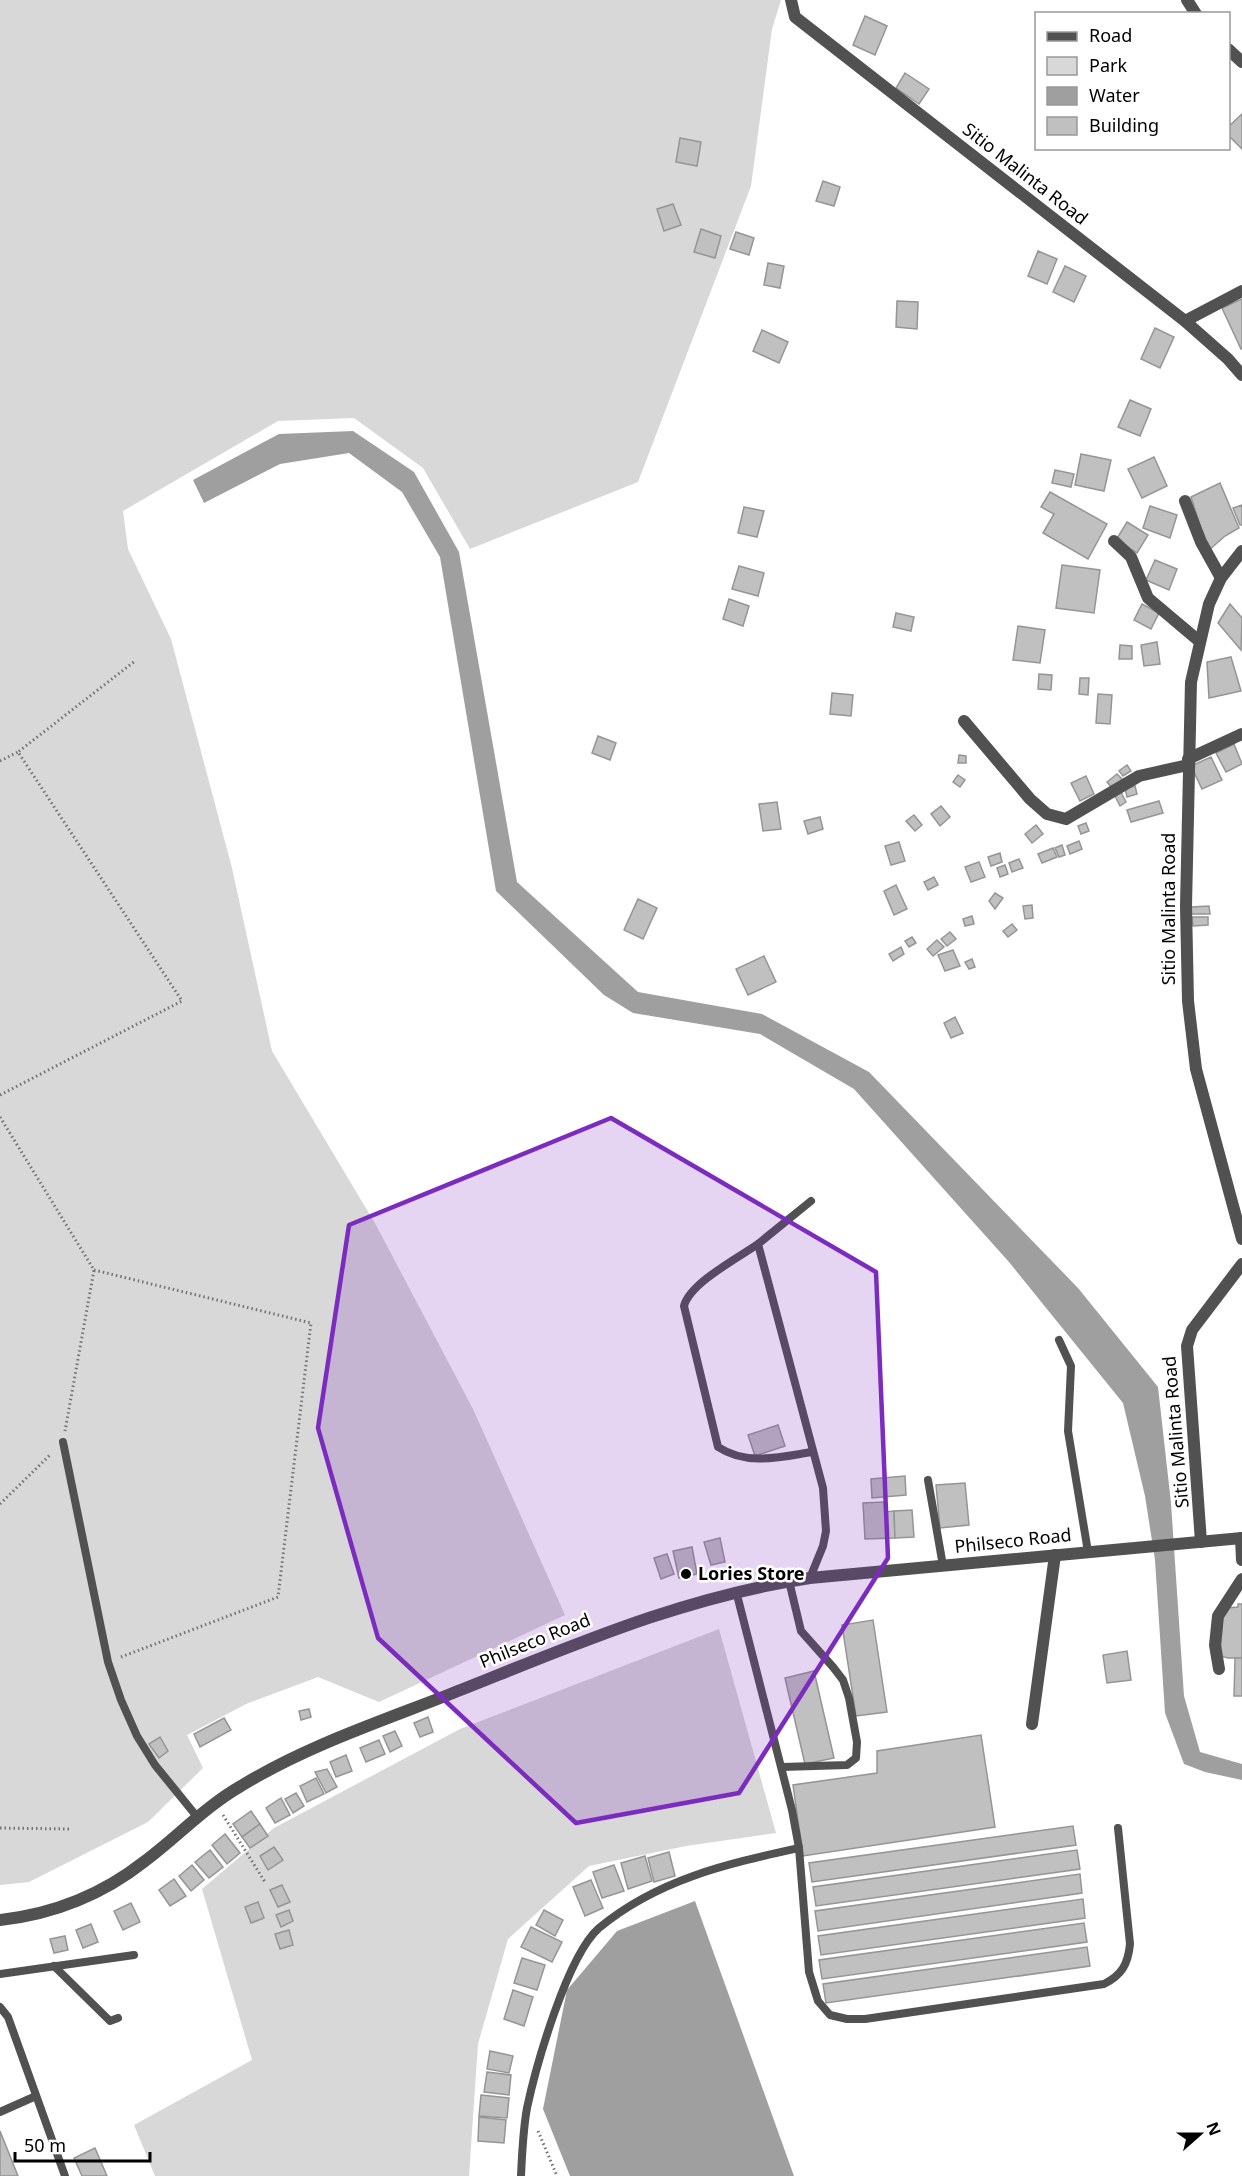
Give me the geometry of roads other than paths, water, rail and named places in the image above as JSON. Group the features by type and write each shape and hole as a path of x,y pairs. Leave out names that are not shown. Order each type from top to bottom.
{"street":[{"name":"Sitio Malinta Road","path":"791,0 795,17 1185,321 1228,359 1242,375"},
{"path":"1230,51 1242,62"},
{"path":"1185,321 1242,291"},
{"path":"1185,501 1201,542 1221,578"},
{"path":"1114,542 1131,557 1148,598 1199,641"},
{"name":"Sitio Malinta Road","path":"1242,551 1221,578 1209,604 1191,682 1186,906 1188,1001 1196,1069 1236,1198 1242,1239"},
{"path":"964,721 1030,799 1055,818 1066,819 1139,776 1188,762 1242,734"},
{"name":"Sitio Malinta Road","path":"1196,1542 1200,1503 1187,1346 1192,1330 1242,1264"},
{"path":"1241,1538 1242,1560"},
{"name":"Philseco Road","path":"0,1920 46,1912 98,1892 144,1862 216,1803 241,1786 277,1767 364,1728 626,1625 690,1603 736,1591 810,1578 1241,1538"},
{"path":"1032,1724 1055,1556"},
{"path":"1219,1669 1215,1645 1218,1616 1242,1579"}],"lane":[{"path":"811,1201 758,1244 697,1286 687,1297 684,1306 718,1447 732,1457 750,1459 812,1452"},
{"path":"758,1244 823,1488 826,1531 823,1546 810,1578"},
{"path":"1059,1340 1071,1366 1068,1431 1088,1552"},
{"path":"63,1442 108,1662 137,1736 154,1765 198,1818"},
{"path":"928,1480 943,1566"},
{"path":"782,1767 846,1765 856,1758 857,1742 849,1698 843,1680 801,1631 789,1581"},
{"path":"736,1591 782,1767 799,1848 809,1972 818,2001 830,2015 847,2019 865,2019 1104,1984 1116,1978 1128,1962 1130,1944 1118,1828"},
{"path":"521,2176 528,2107 547,2038 571,1971 583,1948 598,1929 677,1880 730,1862 799,1848"},
{"path":"0,1974 134,1955"},
{"path":"54,1966 110,2021 118,2018"},
{"path":"0,2007 8,2017 65,2176"},
{"path":"0,2112 36,2096"}],"water":[{"path":"353,431 414,472 459,552 517,882 638,992 762,1014 869,1072 1078,1288 1158,1387 1171,1503 1184,1696 1200,1752 1242,1764 1242,1780 1205,1772 1184,1764 1165,1713 1155,1560 1145,1496 1123,1403 1009,1262 854,1089 760,1034 633,1013 604,995 496,891 440,557 402,492 349,453 280,464 204,503 193,480 279,434"},
{"path":"695,1901 794,2176 570,2176 543,2109 567,1990 617,1931"}],"place":[{"name":"Lories Store","path":"686,1574"}]}
